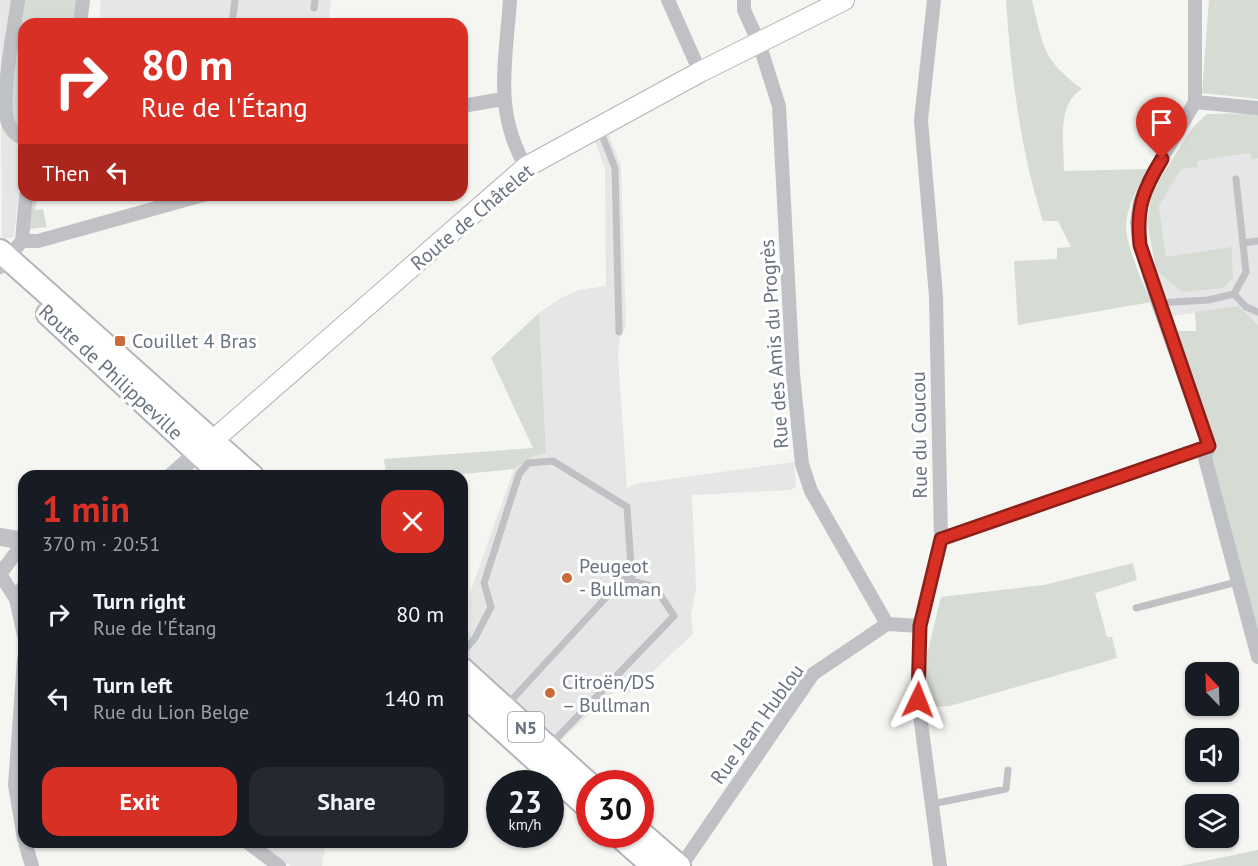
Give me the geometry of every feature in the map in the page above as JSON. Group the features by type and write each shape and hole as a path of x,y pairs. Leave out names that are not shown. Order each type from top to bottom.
{"main road":[{"name":"Route de Châtelet","path":"206,447 526,167 700,72 844,0"},
{"name":"Route de Philippeville","path":"6,257 206,447 242,470"},
{"name":"Route de Philippeville","path":"206,447 219,470"},
{"name":"N5","path":"468,675 576,773"},
{"name":"N5","path":"468,698 576,796"},
{"path":"654,843 680,866"},
{"path":"632,848 652,866"}],"street":[{"path":"18,0 4,106 8,124 18,137"},
{"path":"81,18 83,0"},
{"path":"510,0 503,99 512,144 526,167"},
{"path":"668,0 700,72"},
{"name":"Rue des Amis du Progrès","path":"744,0 744,10 759,43 778,106 793,375 802,464 811,491 886,624"},
{"name":"Rue du Coucou","path":"934,0 921,120 936,296 941,539 920,626 918,700 940,866"},
{"path":"1195,0 1195,102 1150,178 1140,202 1137,222 1140,245 1158,303 1209,446 1205,458 1236,582 1258,657"},
{"path":"468,105 503,99"},
{"path":"1195,102 1258,108"},
{"path":"6,257 24,201"},
{"path":"6,257 38,241 181,201"},
{"path":"941,539 1209,446"},
{"name":"Route de Châtelet","path":"179,470 206,447"},
{"path":"0,537 18,540"},
{"path":"18,549 0,574 16,599 18,608"},
{"path":"0,594 16,599"},
{"path":"886,624 920,626"},
{"name":"Rue Jean Hublou","path":"680,866 813,674 886,624"},
{"path":"18,743 15,785 18,803"},
{"path":"26,848 32,866"},
{"path":"255,848 279,866"}],"lane":[{"path":"233,18 235,0"},
{"path":"599,128 615,168 619,332"},
{"path":"1158,303 1209,300 1234,294 1246,272 1236,179"},
{"path":"1243,243 1258,241"},
{"path":"1234,294 1246,307 1258,312"},
{"path":"468,646 475,638 491,607 484,583 519,474 528,463 553,461 627,507 632,581"},
{"path":"504,708 623,579 655,587 674,616 548,748"},
{"path":"1136,608 1236,582"},
{"path":"932,804 1006,789 1008,770"}],"shaded area":[{"path":"0,0 23,0 21,18 18,18 18,48 9,134 18,148 18,199 14,237 2,239"},
{"path":"22,0 79,0 76,18 20,18"},
{"path":"101,0 331,0 330,18 100,18"},
{"path":"1006,0 1032,0 1046,50 1059,69 1082,89 1068,105 1065,115 1063,126 1064,171 1148,169 1131,203 1126,226 1132,253 1152,302 1018,325 1014,261 1057,259 1057,248 1071,247 1058,221 1043,221 1035,194 1018,112"},
{"path":"1209,0 1258,0 1258,99 1202,93"},
{"path":"18,31 18,128 12,123 8,109"},
{"path":"1258,113 1258,158 1252,159 1250,153 1198,161 1197,167 1181,169 1159,206 1166,257 1232,247 1233,277 1223,288 1182,292 1156,270 1147,222 1152,191 1193,127 1207,114"},
{"path":"609,135 621,165 626,326 620,337 618,355 627,489 634,484 794,462 796,487 791,490 692,495 696,588 691,615 693,634 625,697 618,688 558,743 468,666 469,596 514,469 534,456 546,453 539,313 561,298 579,290 606,286 605,169 595,141"},
{"path":"1250,153 1252,159 1258,158 1258,325 1239,306 1173,316 1156,270 1182,292 1233,277 1232,248 1166,257 1159,206 1181,169 1197,167 1198,161"},
{"path":"32,201 36,201 35,210 43,209 47,227 30,229"},
{"path":"1239,306 1258,325 1258,641 1170,331 1196,331 1195,312"},
{"path":"539,313 546,453 534,456 514,469 468,473 468,470 385,470 384,459 533,448 491,358"},
{"path":"1133,563 1137,580 1095,593 1107,637 1112,637 1117,658 950,706 930,707 925,663 941,597 1044,585"},
{"path":"264,848 325,848 322,866 291,866"},
{"path":"1258,850 1258,866 1179,866 1190,864"}],"place":[{"name":"Couillet 4 Bras","path":"120,341"},
{"name":"Peugeot - Bullman","path":"567,578"},
{"name":"Citroën/DS – Bullman","path":"550,693"}],"route":[{"path":"918,700 920,626 941,539 1209,446 1171,334 1158,303 1140,245 1137,222 1140,202 1150,178 1162,159"}]}
